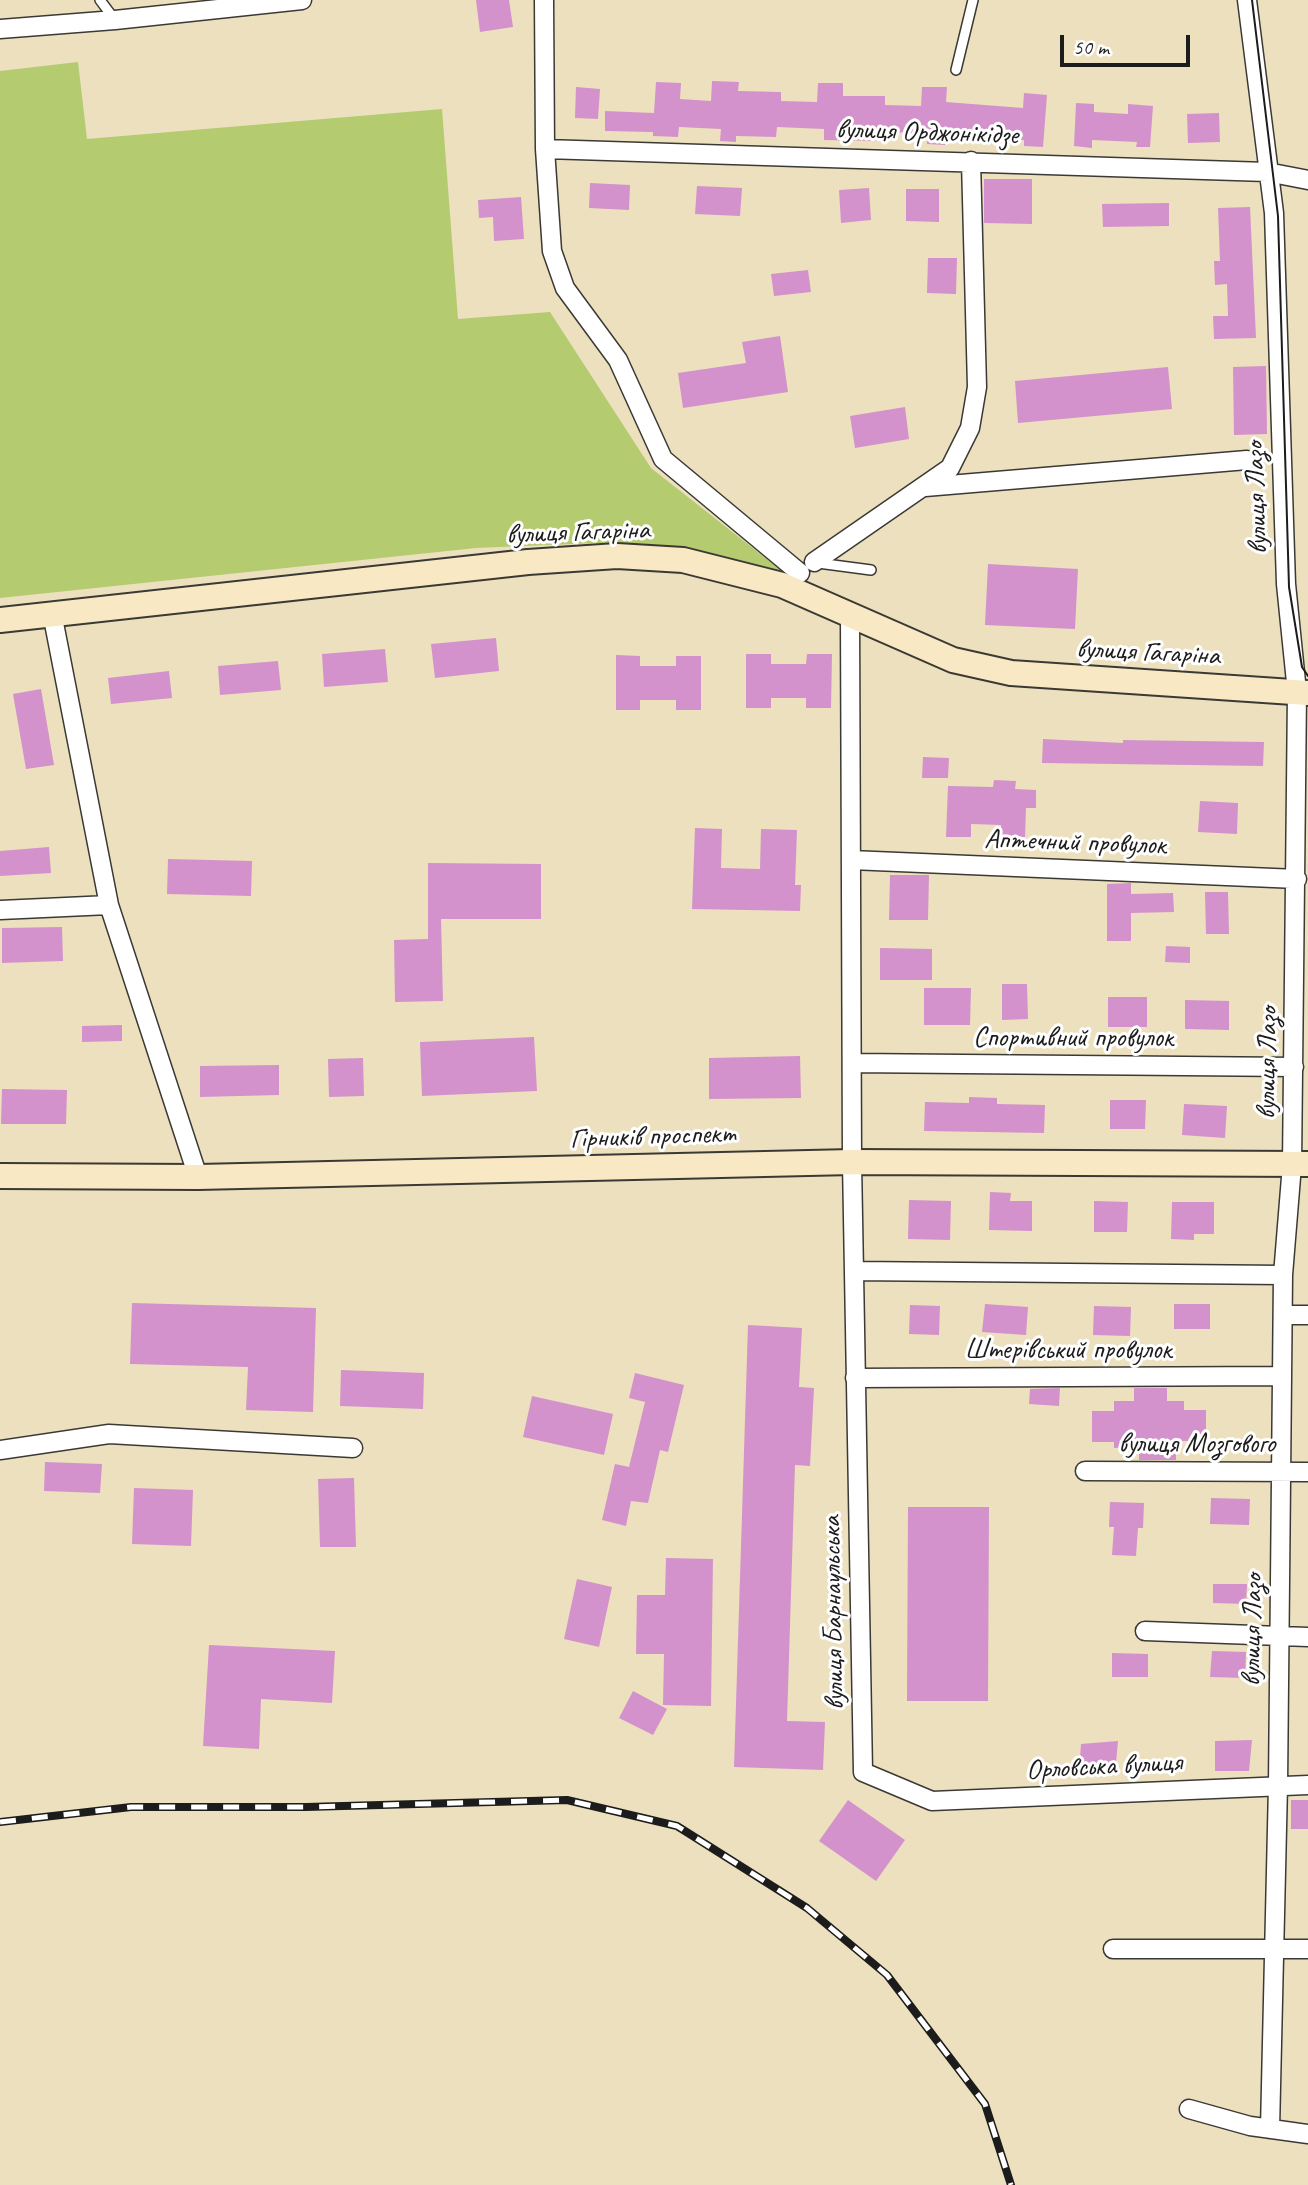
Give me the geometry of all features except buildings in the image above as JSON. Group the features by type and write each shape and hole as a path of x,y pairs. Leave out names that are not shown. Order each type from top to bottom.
{"main road":[{"name":"вулиця Гагаріна","path":"0,620 528,562 617,556 683,560 798,573 850,614 953,660 1011,673 1303,692"},
{"name":"Гірників проспект","path":"0,1176 198,1177 852,1162 1300,1165"}],"street":[{"path":"0,29 116,20 302,0"},
{"path":"544,0 545,149 552,251 565,288 618,360 663,459 798,573 950,468 971,428 975,401 971,161"},
{"name":"вулиця Лазо","path":"1247,0 1274,212 1286,584 1303,692 1294,1067 1300,1165 1283,1275 1278,1785 1270,2129"},
{"name":"вулиця Орджонікідзе","path":"545,149 1267,172 1308,180"},
{"path":"921,487 1247,460"},
{"path":"52,613 110,905 198,1177"},
{"path":"850,614 855,1378"},
{"name":"Аптечний провулок","path":"851,860 1297,878"},
{"path":"0,910 110,905"},
{"name":"Спортивний провулок","path":"852,1063 1294,1067"},
{"path":"854,1271 1283,1275"},
{"path":"1283,1315 1308,1315"},
{"name":"Штерівський провулок","path":"855,1378 1282,1376"},
{"name":"вулиця Барнаульська","path":"855,1378 863,1772 932,1801"},
{"path":"0,1450 109,1434 353,1448"},
{"name":"вулиця Мозгового","path":"1085,1471 1308,1472"},
{"path":"1145,1631 1308,1637"},
{"name":"Орловська вулиця","path":"932,1801 1308,1785"},
{"path":"1113,1949 1308,1949"},
{"path":"1189,2109 1270,2129 1308,2134"}],"lane":[{"path":"100,0 116,20"},
{"path":"956,70 973,0"},
{"path":"798,573 871,570"}],"green space":[{"path":"78,62 87,139 442,109 458,319 550,312 651,468 782,571 778,574 705,552 598,543 476,548 0,598 0,71"}],"tram line":[{"path":"1252,0 1278,216 1289,587 1302,667 1308,676"}],"railway":[{"path":"0,1822 131,1807 306,1807 567,1800 677,1826 807,1908 887,1975 985,2104 1011,2185"}]}
